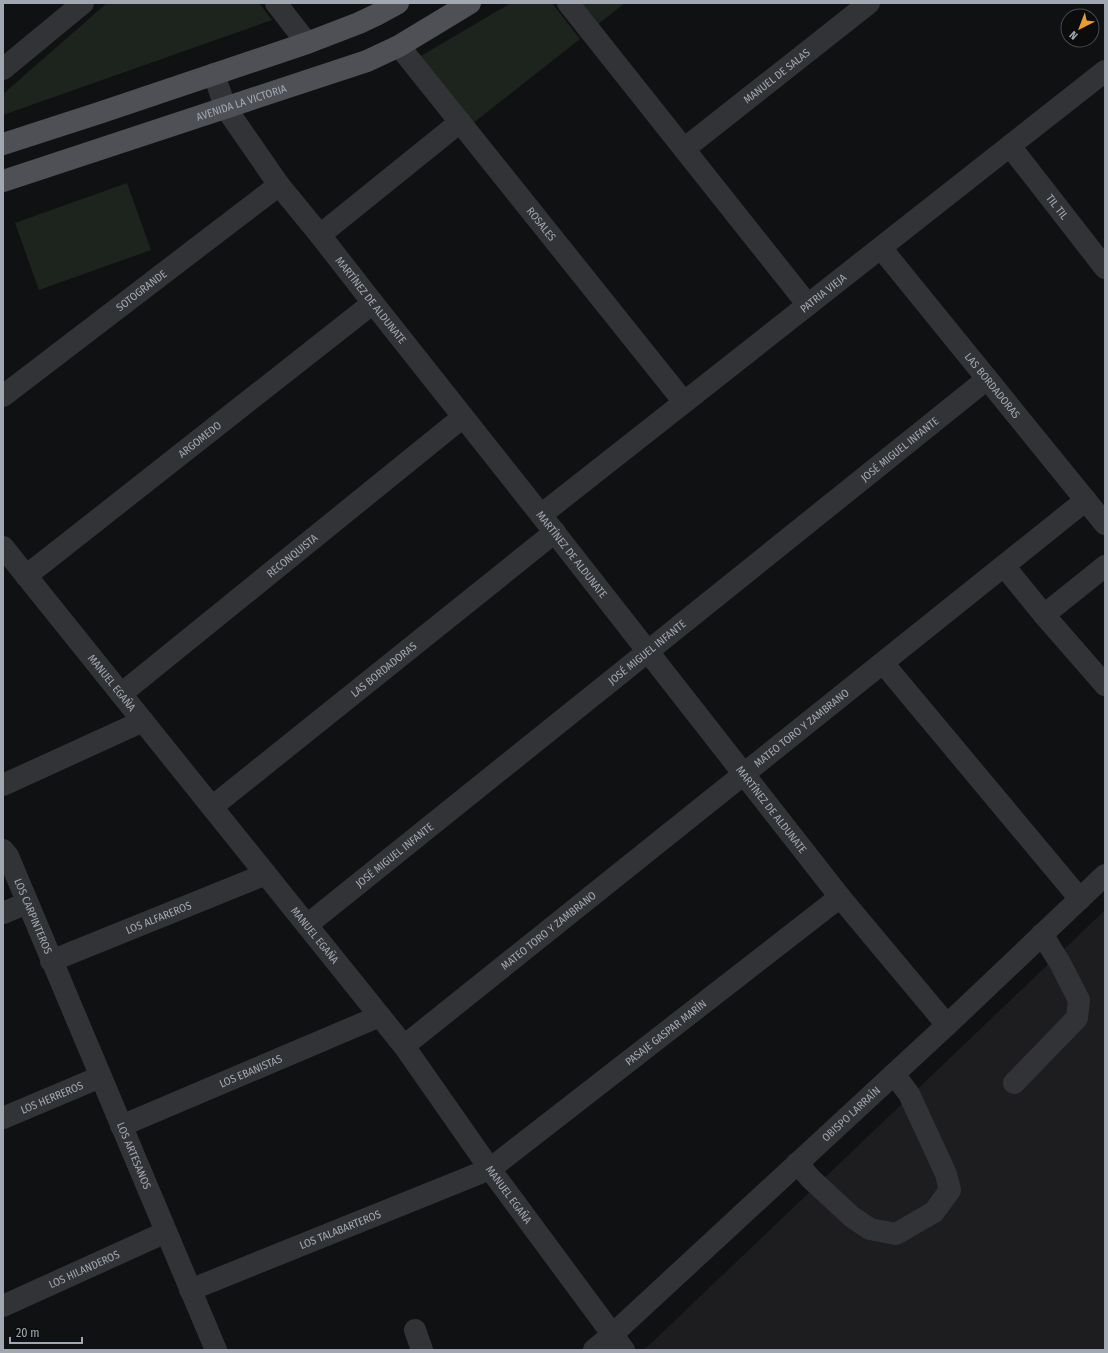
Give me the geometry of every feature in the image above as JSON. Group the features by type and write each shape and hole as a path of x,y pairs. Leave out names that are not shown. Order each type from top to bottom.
{"main road":[{"path":"3,144 307,43 359,23 398,3"},
{"name":"AVENIDA LA VICTORIA","path":"3,181 367,60 399,46 470,3"}],"street":[{"path":"3,69 83,3"},
{"path":"276,3 307,43"},
{"path":"568,3 808,305"},
{"name":"MANUEL DE SALAS","path":"684,149 869,3"},
{"name":"ROSALES","path":"399,46 684,402"},
{"name":"PATRIA VIEJA","path":"541,514 1105,71"},
{"name":"MARTÍNEZ DE ALDUNATE","path":"214,74 225,107 279,185 320,234 541,514 840,897 947,1025"},
{"path":"320,234 460,122"},
{"name":"TIL TIL","path":"1010,146 1105,268"},
{"name":"SOTOGRANDE","path":"3,396 279,185"},
{"name":"LAS BORDADORAS","path":"881,248 1105,524"},
{"name":"ARGOMEDO","path":"26,576 373,303"},
{"name":"JOSÉ MIGUEL INFANTE","path":"307,925 987,378"},
{"name":"RECONQUISTA","path":"121,694 463,417"},
{"name":"MATEO TORO Y ZAMBRANO","path":"404,1046 1086,500"},
{"name":"LAS BORDADORAS","path":"212,806 554,532"},
{"name":"MANUEL EGAÑA","path":"3,547 404,1046 490,1169 618,1342"},
{"path":"1004,566 1044,615 1105,685"},
{"path":"1044,615 1105,566"},
{"path":"883,663 1080,899"},
{"path":"3,785 143,722"},
{"name":"LOS CARPINTEROS","path":"3,850 8,856 51,961"},
{"name":"LOS ALFAREROS","path":"51,961 266,874"},
{"name":"OBISPO LARRAÍN","path":"594,1350 618,1342 797,1163 947,1025 1105,875"},
{"name":"PASAJE GASPAR MARÍN","path":"490,1169 840,897"},
{"path":"3,914 27,903"},
{"path":"1014,1083 1077,1018 1079,1000 1060,963 1042,934"},
{"name":"LOS ARTESANOS","path":"51,961 216,1350"},
{"name":"LOS EBANISTAS","path":"121,1126 380,1016"},
{"path":"797,1163 852,1217 870,1229 896,1234 934,1212 950,1190 946,1174 909,1094 894,1074"},
{"name":"LOS HERREROS","path":"3,1118 100,1077"},
{"name":"LOS TALABARTEROS","path":"190,1290 490,1169"},
{"name":"LOS HILANDEROS","path":"3,1306 166,1232"},
{"path":"415,1330 422,1350"}],"shaded area":[{"path":"107,3 259,3 272,20 3,115 3,94"},
{"path":"511,3 552,3 580,39 472,124 419,57"},
{"path":"580,3 625,3 597,25"},
{"path":"127,183 151,250 39,290 15,223"},
{"path":"1105,910 1105,1350 644,1350"}]}
